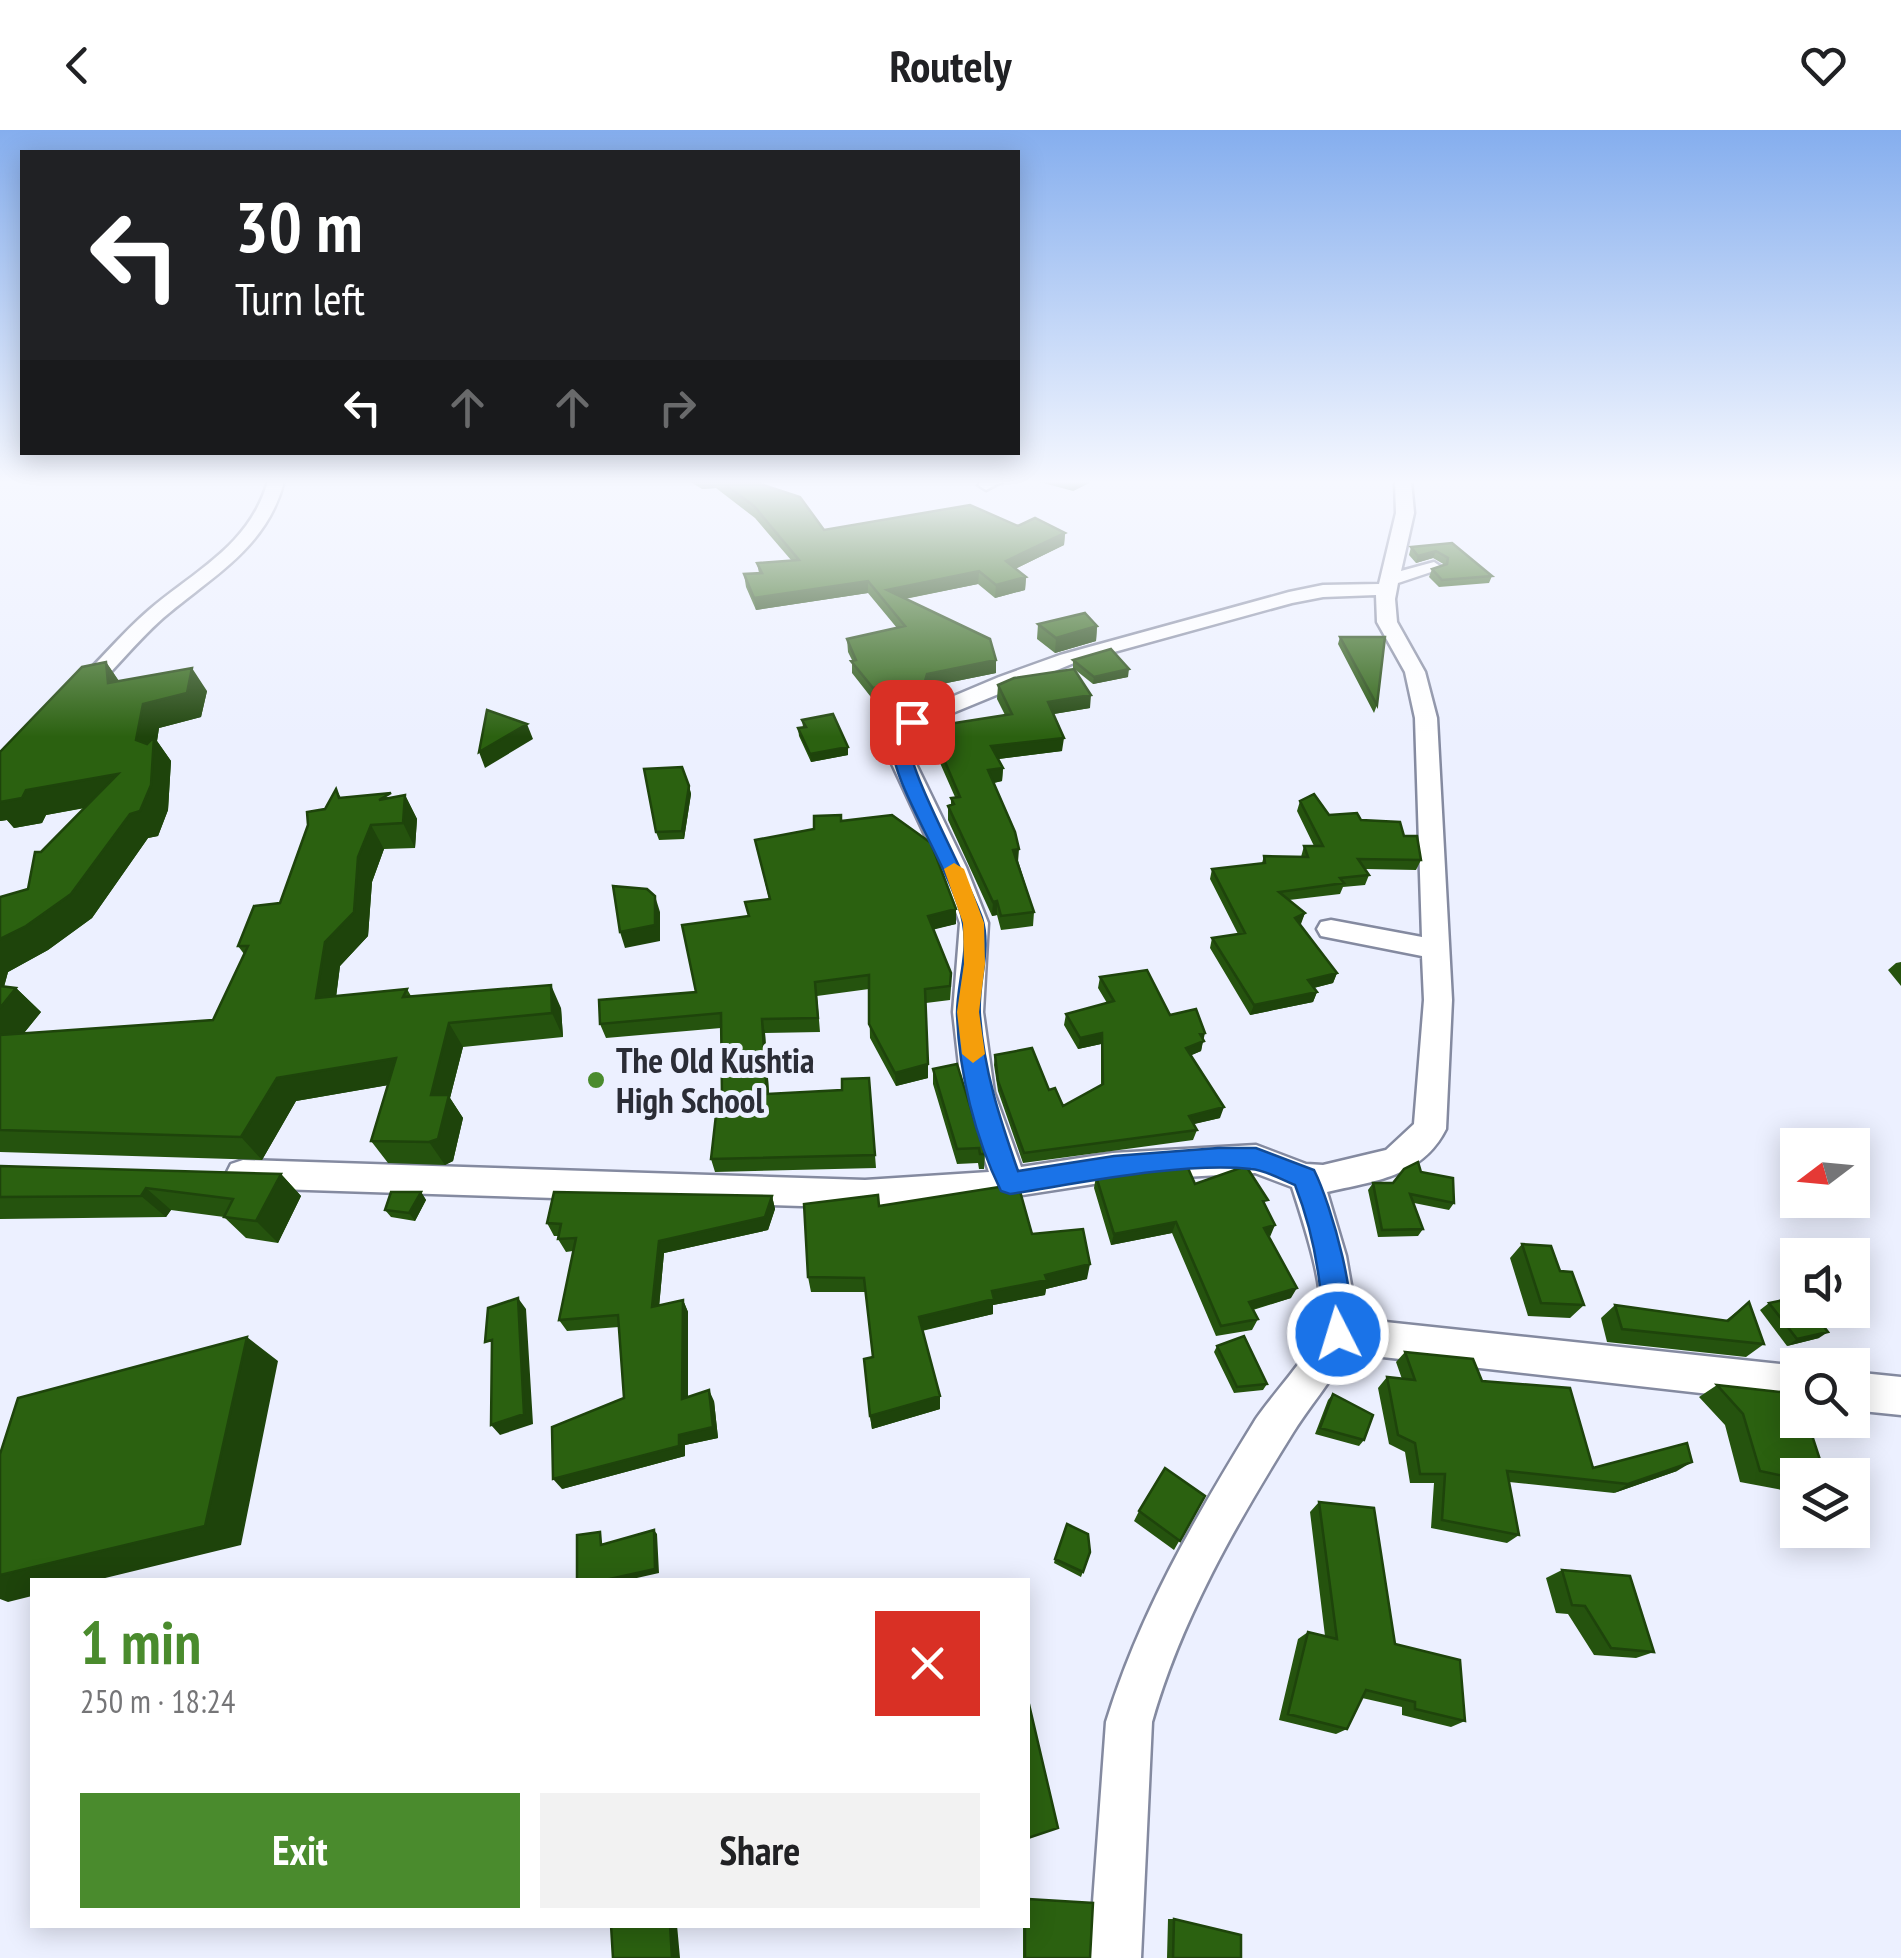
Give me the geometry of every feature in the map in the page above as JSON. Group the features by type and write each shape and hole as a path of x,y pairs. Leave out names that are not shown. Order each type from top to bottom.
{"street":[{"path":"60,712 155,615 215,566"},
{"path":"214,1174 865,1194 1010,1183 1114,1167 1218,1158 1256,1158 1305,1178 1324,1180 1396,1162 1430,1129 1438,1000 1426,718 1415,672 1388,622 1385,599 1394,566"},
{"path":"1010,1183 978,1092 968,1012 974,923 953,867 904,764 904,732 912,722 1067,659 1288,598 1390,584 1434,568"},
{"path":"1332,929 1436,949"},
{"path":"1115,1958 1129,1722 1138,1684 1233,1496 1280,1417 1338,1334 1320,1216 1305,1178"},
{"path":"1338,1334 1780,1383"},
{"path":"1870,1393 1901,1396"}],"building":[{"path":"759,566 1013,566 1026,577 996,585 979,571 887,590 990,639 996,660 927,674 925,681 873,688 851,661 856,660 847,639 905,626 868,581 754,598 744,574 762,573"},
{"path":"1480,566 1492,576 1442,580 1432,569"},
{"path":"1085,613 1097,626 1056,638 1038,624"},
{"path":"1340,637 1385,637 1377,705"},
{"path":"1111,649 1129,669 1094,677 1073,660"},
{"path":"106,662 108,683 192,668 187,693 143,704 136,740 147,744 154,737 151,785 140,811 130,814 71,894 0,939 0,897 28,889 35,852 41,852 118,774 26,790 22,798 0,802 0,752 82,667"},
{"path":"1074,669 1091,695 1048,702 1064,738 991,746 1003,768 988,770 1015,832 1019,849 1013,850 1034,912 1001,916 948,806 954,804 951,798 960,797 940,750 934,751 923,728 1012,714 998,685 1014,678"},
{"path":"487,710 527,724 479,752"},
{"path":"833,714 848,747 810,754 798,728 806,727 802,720"},
{"path":"682,767 689,786 682,831 656,832 644,769"},
{"path":"336,789 339,798 391,793 379,800 405,795 403,823 371,825 358,857 354,912 325,942 316,998 407,989 403,997 551,985 552,1013 449,1023 431,1095 449,1095 438,1139 371,1141 396,1058 277,1078 241,1137 0,1130 0,1035 213,1020 248,946 238,946 254,906 280,903 308,825 307,812 325,809"},
{"path":"1314,794 1329,815 1357,813 1361,820 1400,822 1404,836 1417,836 1421,860 1358,859 1369,875 1340,878 1344,883 1279,892 1305,913 1295,918 1337,973 1308,980 1317,992 1254,1005 1212,938 1245,933 1212,869 1265,863 1264,856 1308,857 1304,846 1323,846 1300,801"},
{"path":"841,815 841,821 892,815 931,843 956,909 928,916 951,973 950,986 925,989 928,1064 895,1073 869,1024 869,975 815,982 818,1018 762,1019 767,1094 842,1090 842,1079 869,1078 875,1155 711,1159 718,1097 722,1097 721,1013 600,1024 599,1000 696,992 682,925 749,916 745,902 770,899 755,840 814,829 814,816"},
{"path":"613,886 647,889 655,896 655,925 620,932"},
{"path":"1147,970 1170,1015 1196,1009 1204,1041 1186,1048 1224,1107 1189,1116 1197,1130 1024,1153 998,1081 995,1055 1032,1048 1049,1090 1055,1088 1063,1106 1103,1084 1102,1033 1080,1038 1066,1014 1114,1001 1100,977"},
{"path":"0,986 16,988 0,1008"},
{"path":"957,1064 985,1154 980,1154 979,1148 957,1149 933,1069"},
{"path":"1418,1162 1421,1172 1453,1178 1454,1203 1410,1194 1423,1229 1382,1230 1373,1183 1393,1183 1404,1169"},
{"path":"0,1166 281,1174 256,1221 224,1217 233,1199 146,1188 141,1196 0,1197"},
{"path":"1246,1166 1268,1200 1263,1201 1275,1225 1264,1228 1297,1288 1249,1302 1258,1319 1221,1326 1176,1222 1114,1234 1096,1176 1188,1168 1195,1184"},
{"path":"1018,1184 1032,1234 1083,1229 1090,1264 1045,1275 1047,1280 992,1291 994,1299 919,1317 940,1396 870,1416 864,1359 873,1357 864,1278 808,1277 804,1204 878,1195 879,1206"},
{"path":"391,1192 421,1192 409,1213 385,1210"},
{"path":"554,1192 772,1196 765,1217 659,1241 652,1307 683,1300 682,1399 709,1390 713,1427 679,1435 679,1446 553,1479 552,1427 624,1398 618,1315 559,1320 576,1238 558,1239 561,1224 547,1223"},
{"path":"1522,1244 1551,1246 1560,1271 1572,1272 1584,1305 1541,1303"},
{"path":"518,1298 524,1414 491,1425 492,1340 485,1342 488,1308"},
{"path":"1780,1301 1780,1317 1769,1303"},
{"path":"1749,1302 1764,1344 1622,1329 1615,1305 1728,1321"},
{"path":"1788,1328 1825,1328 1828,1332 1797,1339"},
{"path":"1244,1336 1267,1384 1237,1387 1217,1346"},
{"path":"247,1337 205,1526 0,1575 0,1454 18,1398"},
{"path":"1405,1352 1473,1359 1482,1381 1570,1388 1593,1468 1687,1443 1692,1462 1628,1484 1507,1471 1519,1535 1442,1520 1445,1474 1420,1474 1415,1443 1398,1435 1387,1377 1415,1380"},
{"path":"1717,1385 1780,1392 1780,1438 1813,1438 1819,1458 1780,1458 1780,1475 1760,1471 1743,1414"},
{"path":"1333,1394 1373,1415 1364,1440 1320,1428"},
{"path":"1165,1468 1205,1496 1180,1541 1139,1511"},
{"path":"1319,1502 1374,1508 1395,1644 1460,1660 1465,1721 1415,1709 1415,1702 1366,1690 1347,1729 1288,1714 1308,1632 1337,1639"},
{"path":"1067,1524 1088,1534 1090,1552 1083,1572 1055,1559"},
{"path":"654,1530 655,1569 614,1578 577,1578 577,1535 600,1532 601,1545"},
{"path":"1562,1570 1630,1576 1654,1652 1611,1648 1585,1606 1572,1605"},
{"path":"1030,1709 1058,1828 1030,1837"},
{"path":"1030,1899 1093,1903 1090,1958 1025,1958"},
{"path":"1174,1919 1241,1935 1241,1958 1173,1958"},
{"path":"611,1928 670,1928 672,1958 613,1958"}],"slow traffic":[{"path":"954,869 974,923 968,1012 973,1054"}],"place":[{"name":"The Old Kushtia High School","path":"596,1080"}],"route":[{"path":"912,722 901,744 904,764 953,867 974,923 968,1012 978,1092 1010,1183 1114,1167 1218,1158 1256,1158 1305,1178 1320,1216 1338,1334"}]}
